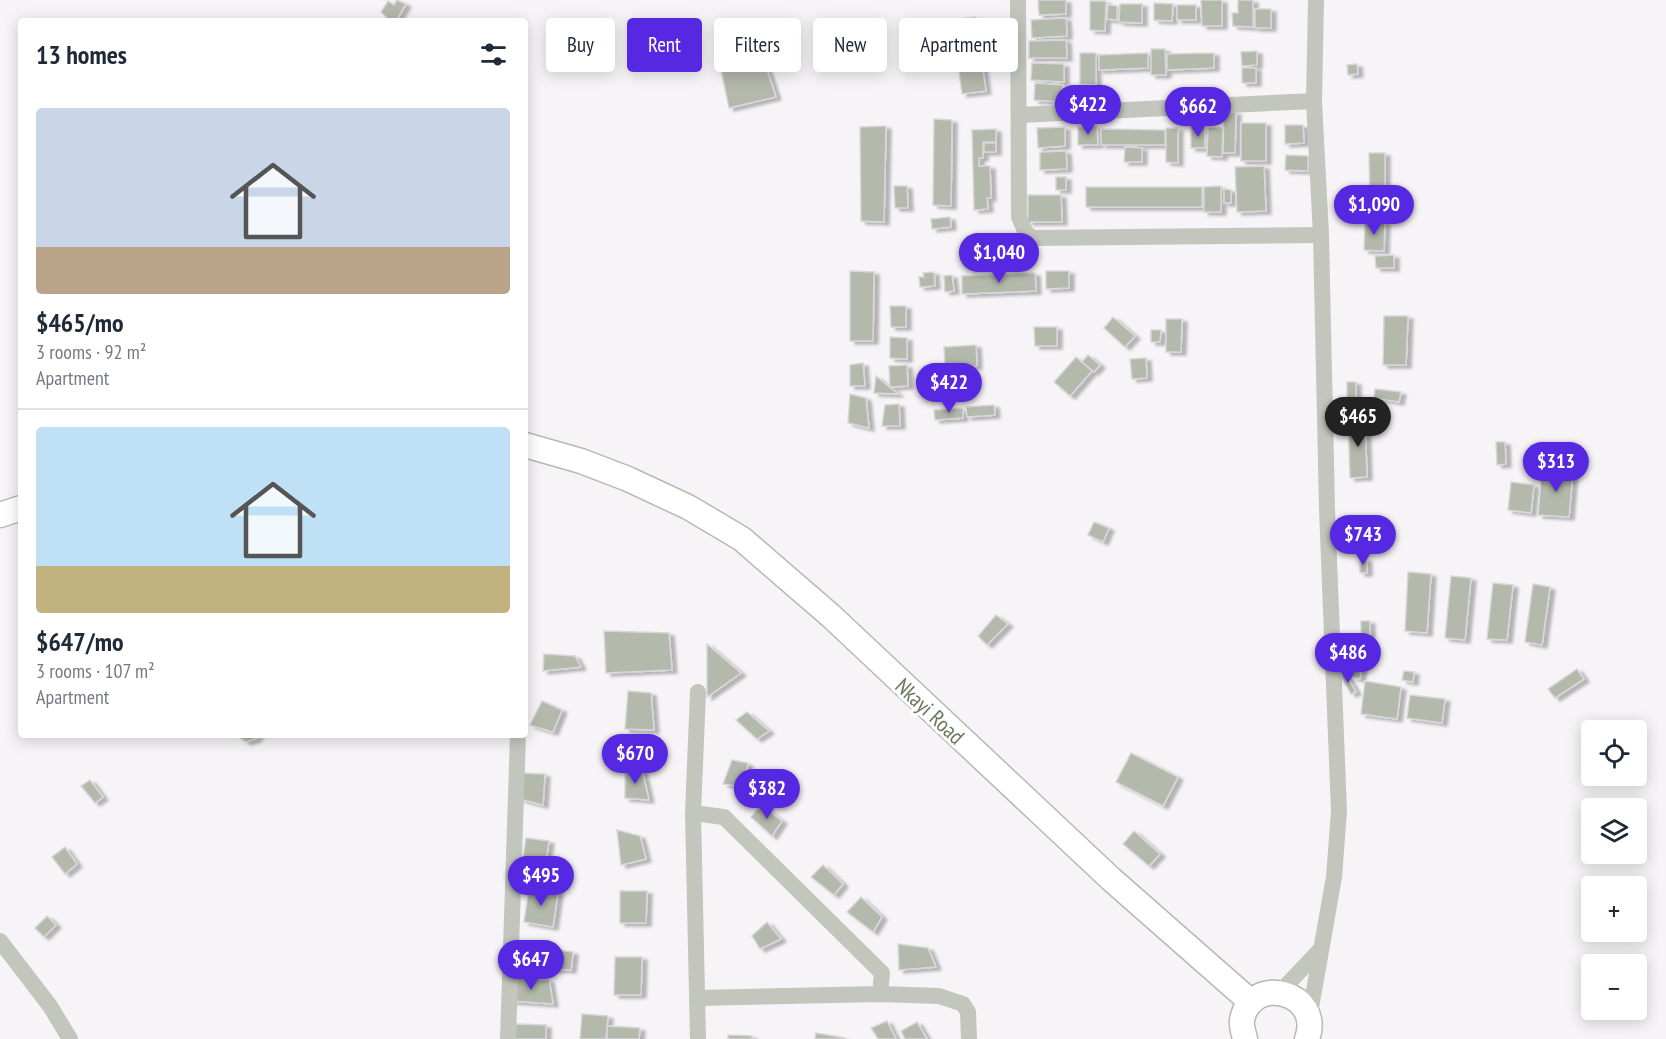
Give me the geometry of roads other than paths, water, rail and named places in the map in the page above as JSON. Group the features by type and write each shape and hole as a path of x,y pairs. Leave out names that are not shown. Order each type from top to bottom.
{"main road":[{"name":"Nkayi Road","path":"528,446 581,460 688,507 742,539 831,616 1111,879 1251,1002"},
{"path":"0,515 18,509"},
{"path":"1245,1039 1242,1021 1251,1002 1269,993 1280,992 1293,997 1303,1006 1310,1032"}],"street":[{"path":"1018,0 1019,217 1026,233 1033,238 1321,235"},
{"path":"1310,1032 1321,948 1334,876 1339,812 1327,509 1321,235 1314,101 1316,0"},
{"path":"1019,115 1314,101"},
{"path":"698,693 693,813 698,1039"},
{"path":"508,1039 518,738"},
{"path":"693,813 724,816 882,973 880,994"},
{"path":"0,941 50,1006 70,1039"},
{"path":"1280,992 1321,948"},
{"path":"698,998 880,994 939,996 963,1004 968,1012 969,1039"}]}
